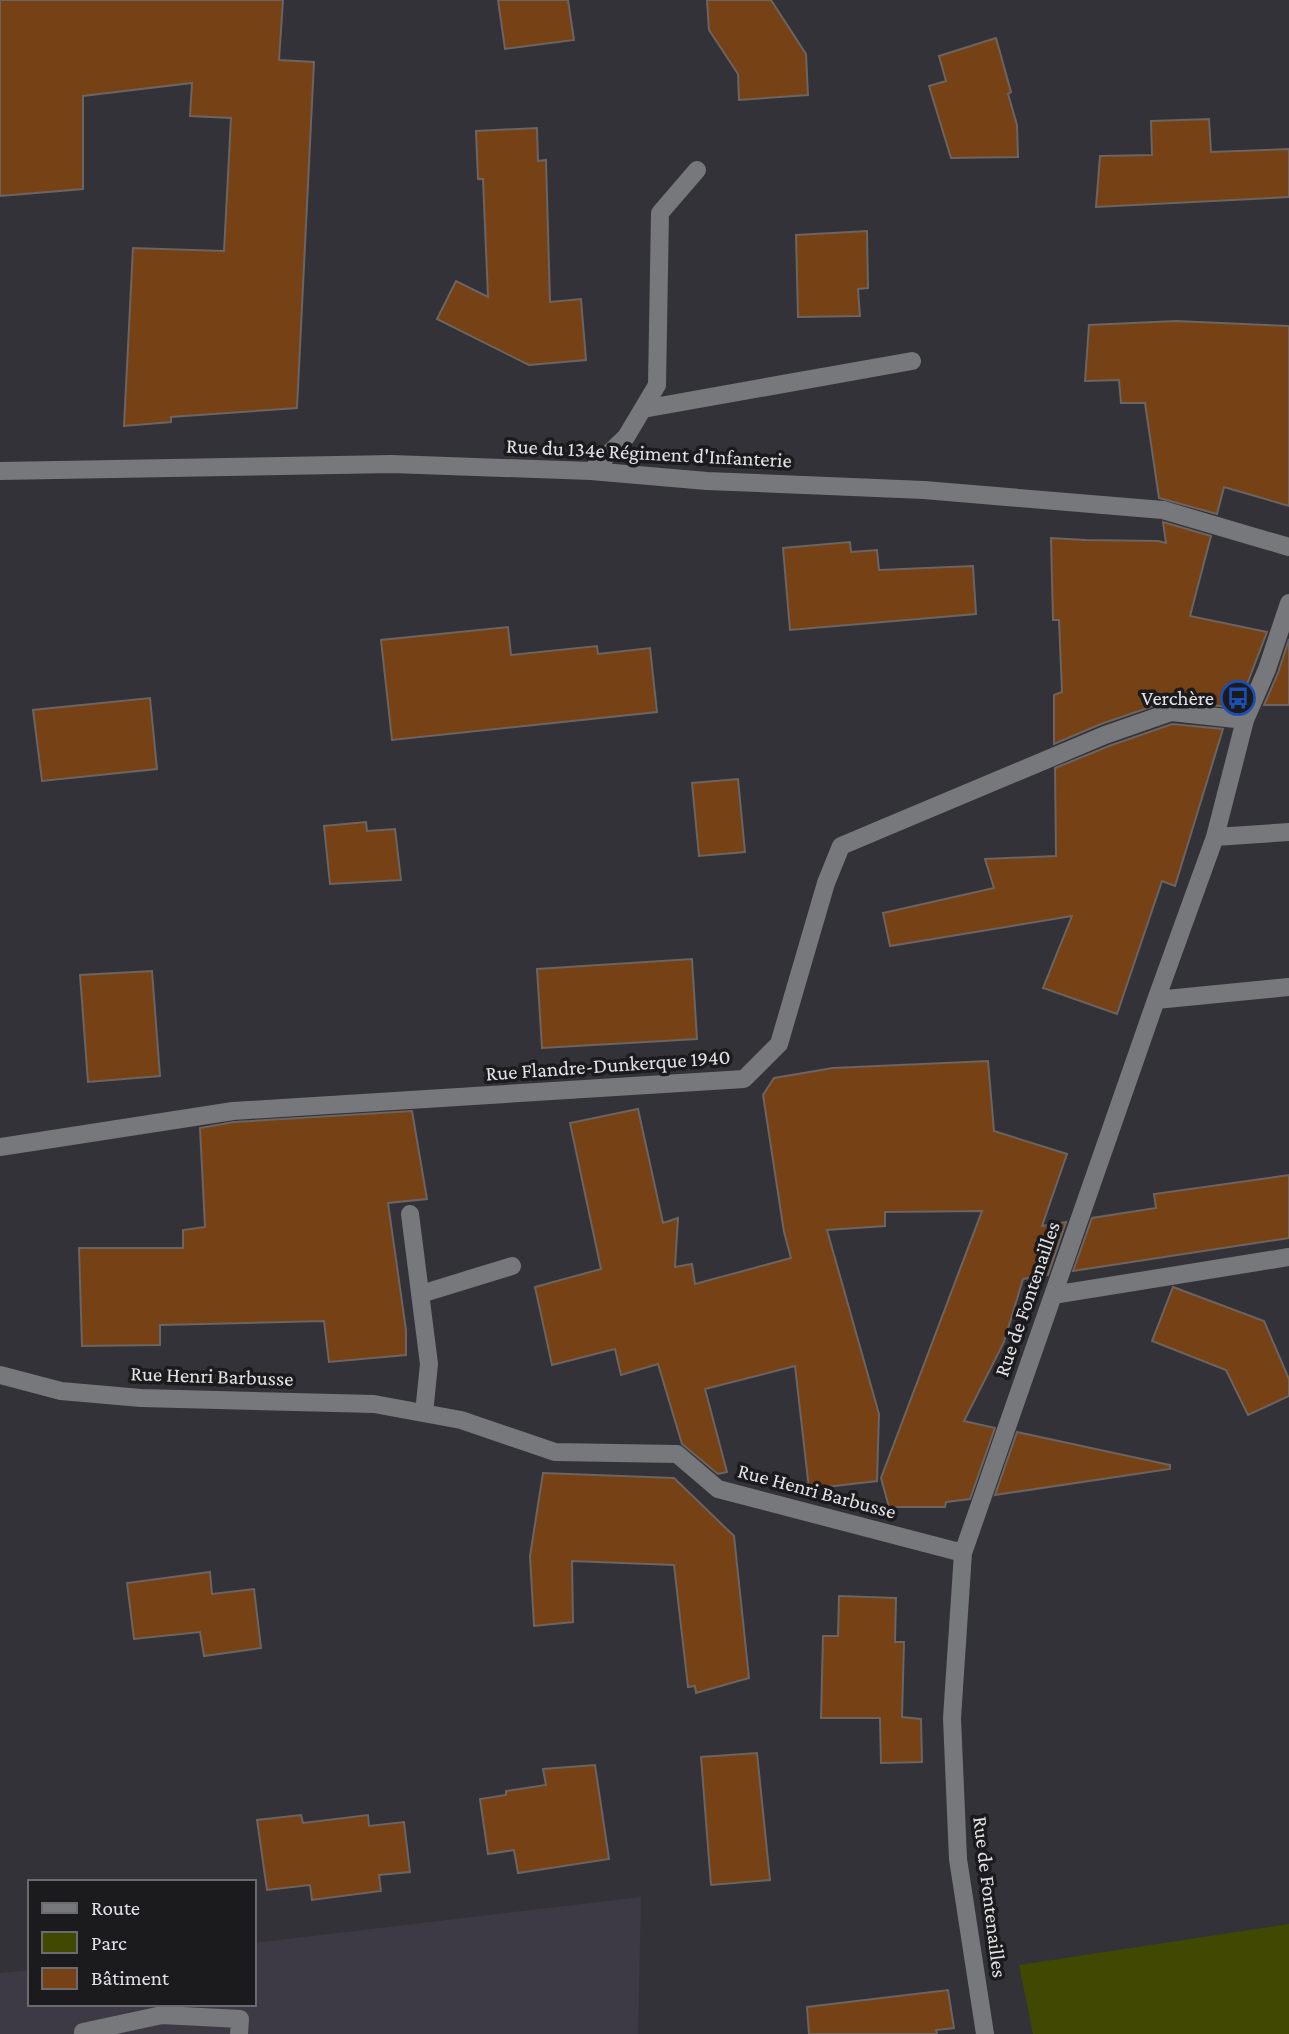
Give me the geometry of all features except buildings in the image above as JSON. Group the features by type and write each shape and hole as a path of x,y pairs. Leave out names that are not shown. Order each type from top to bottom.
{"street":[{"path":"591,471 626,437 657,385 660,213 697,170"},
{"path":"643,409 912,361"},
{"name":"Rue du 134e Régiment d'Infanterie","path":"0,471 393,464 591,471 707,481 925,490 1163,510 1289,548"},
{"name":"Rue de Fontenailles","path":"985,2034 958,1859 952,1718 962,1553 1215,837 1245,720 1267,669 1289,603"},
{"name":"Rue Flandre-Dunkerque 1940","path":"0,1147 233,1111 744,1079 779,1044 826,883 841,846 1105,735 1171,712 1245,720"},
{"path":"1215,837 1289,832"},
{"path":"1156,1000 1289,987"},
{"path":"410,1214 429,1364 424,1413"},
{"path":"1053,1295 1289,1257"},
{"path":"421,1294 512,1266"},
{"name":"Rue Henri Barbusse","path":"0,1375 61,1391 141,1398 374,1404 461,1420 555,1452 677,1454 718,1489 962,1553"},
{"path":"83,2034 162,2015 240,2019 239,2034"}],"shaded area":[{"path":"641,1897 638,2034 0,2034 0,1973 28,1970 28,2006 256,2006 256,1943"}],"green space":[{"path":"1289,1924 1289,2034 1033,2034 1019,1965"}],"place":[{"name":"Verchère","path":"1238,698"}]}
